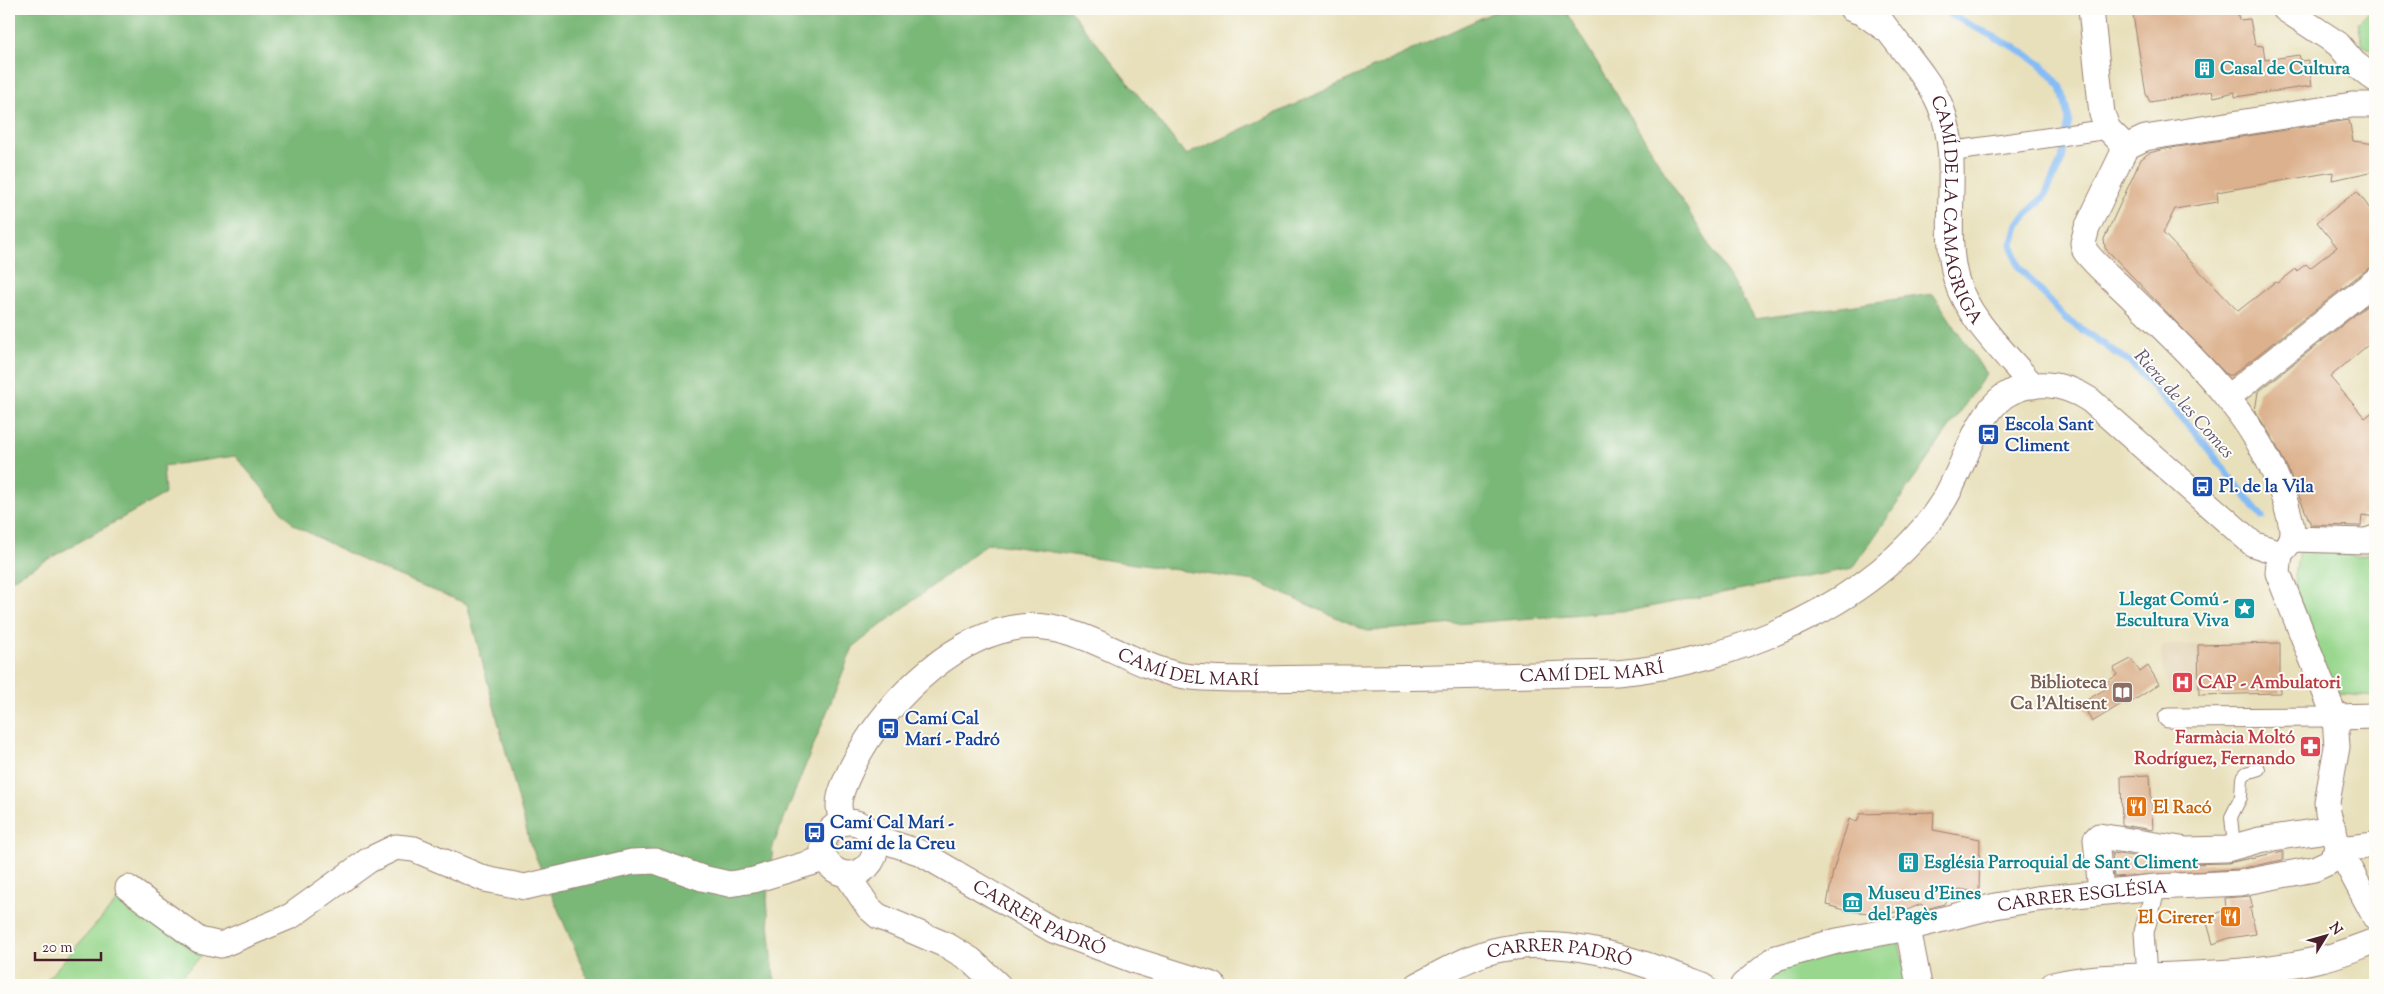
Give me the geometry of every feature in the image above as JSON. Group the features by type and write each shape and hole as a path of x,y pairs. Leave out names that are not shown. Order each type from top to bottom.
{"street":[{"name":"CAMÍ DE LA CAMAGRIGA","path":"1852,9 1863,13 1886,30"},
{"name":"CAMÍ DE LA CAMAGRIGA","path":"1873,9 1886,30 1924,80 1940,106 1949,152 1953,262 1958,285 1966,304 2033,386"},
{"path":"2091,9 2102,114 2108,129 2126,147"},
{"path":"2286,9 2338,44 2354,63 2375,79"},
{"path":"2336,108 2352,91 2356,81 2354,63"},
{"path":"2375,105 2352,105 2145,138 2126,147 2087,228 2083,243 2085,251 2228,396 2258,441 2275,472 2292,524 2278,572 2335,717 2337,747 2327,802 2336,839 2375,917"},
{"path":"1949,152 2108,129"},
{"path":"2228,396 2375,281"},
{"name":"CAMÍ DEL MARÍ","path":"842,823 838,805 849,773 868,738 896,703 926,674 961,649 998,632 1013,628 1029,626 1060,628 1078,633 1128,657 1176,675 1246,680 1617,673 1651,670 1680,664 1753,643 1806,618 1851,590 1879,571 1902,550 1916,536 1944,500 1987,413 2006,395 2033,386 2055,384 2065,386 2090,400 2253,544 2286,546 2366,541 2375,538"},
{"path":"2168,718 2375,716"},
{"path":"854,822 868,830 873,837 875,846 872,861 862,871 847,875 835,871 824,859 822,851 825,837 830,830 842,823 854,822"},
{"name":"CARRER PADRÓ","path":"873,837 921,853 1053,930 1128,958 1213,985"},
{"path":"2101,892 2096,837 2187,850 2226,849 2259,840 2336,839 2375,845"},
{"name":"CARRER ESGLÉSIA","path":"1743,985 1764,966 1787,954 1908,928 1995,906 2101,892 2240,883 2314,869 2329,862 2336,839"},
{"path":"128,888 199,940 220,945 291,916 368,860 396,847 414,849 485,879 525,887 632,862 655,861 702,878 729,884 754,880 824,859"},
{"path":"847,875 869,908 878,916 948,946 970,960 998,985"},
{"path":"2147,976 2144,932 2156,887"},
{"path":"1908,928 1919,985"},
{"path":"2053,985 2076,980 2147,976 2174,980 2267,969 2323,959 2375,941"},
{"name":"CARRER PADRÓ","path":"1418,985 1486,953 1502,949 1534,946 1593,949 1704,985"}],"lane":[{"path":"2234,846 2231,817 2241,797 2242,778 2246,773 2259,769"}],"shaded area":[{"name":"CAP - Ambulatori","path":"2161,645 2198,645 2199,695 2172,696 2162,668"}],"green space":[{"path":"9,9 1069,9 1186,155 1500,9 1564,9 1755,319 1933,294 1986,374 1853,568 1633,610 1367,631 1255,581 988,543 853,647 773,846 767,900 774,978 781,985 590,985 530,843 467,604 363,561 294,525 235,456 163,466 165,494 9,581"},
{"path":"2372,9 2375,9 2375,53 2363,45 2358,23"},
{"path":"2299,549 2358,556 2375,551 2375,697 2333,693 2294,584"},
{"path":"124,893 201,956 174,985 42,985"},
{"path":"1898,941 1910,985 1761,985 1788,965"}],"building":[{"name":"Casal de Cultura","path":"2132,9 2226,9 2226,12 2237,10 2239,20 2250,19 2255,45 2263,46 2265,60 2299,55 2301,61 2308,60 2312,86 2235,97 2235,92 2214,97 2212,91 2150,102 2146,94"},
{"path":"2349,120 2353,141 2375,144 2375,171 2332,180 2333,172 2217,192 2218,202 2175,209 2163,233 2238,311 2275,282 2278,283 2306,264 2310,268 2337,247 2317,222 2357,191 2375,216 2375,267 2366,270 2232,375 2227,375 2105,248 2104,239 2141,159 2149,153 2165,149"},
{"path":"2375,299 2375,339 2330,377 2365,418 2375,410 2375,517 2362,515 2361,526 2311,525 2287,467 2272,437 2255,411 2258,392"},
{"path":"2280,643 2280,693 2199,695 2198,645"},
{"name":"Biblioteca Ca l'Altisent","path":"2131,659 2140,672 2148,666 2159,684 2130,703 2128,700 2092,722 2082,703 2107,688 2105,683 2117,675 2114,668"},
{"name":"El Racó","path":"2150,775 2153,830 2122,825 2121,776"},
{"name":"Església Parroquial de Sant Climent","path":"1934,812 1933,830 1980,839 1979,893 1961,889 1949,895 1944,904 1926,909 1921,904 1905,911 1881,914 1848,911 1827,905 1833,871 1849,819 1857,822 1860,814"},
{"path":"2283,851 2283,860 2238,869 2114,877 2112,853 2187,864 2228,863"},
{"name":"El Cirerer","path":"2250,896 2253,908 2250,908 2256,934 2229,938 2213,944 2206,919 2226,909 2225,898"}],"waterway":[{"name":"Riera de les Comes","path":"1942,9 2016,48 2042,65 2061,87 2069,120 2062,160 2045,195 2019,223 2012,244 2019,267 2065,318 2131,363 2199,437 2262,517"}],"place":[{"name":"Casal de Cultura","path":"2204,68"},
{"name":"Escola Sant Climent","path":"1989,434"},
{"name":"Pl. de la Vila","path":"2203,486"},
{"name":"Llegat Comú - Escultura Viva","path":"2245,609"},
{"name":"CAP - Ambulatori","path":"2182,682"},
{"name":"Biblioteca Ca l'Altisent","path":"2123,692"},
{"name":"Camí Cal Marí - Padró","path":"889,728"},
{"name":"Farmàcia Moltó Rodríguez, Fernando","path":"2311,747"},
{"name":"El Racó","path":"2137,807"},
{"name":"Camí Cal Marí - Camí de la Creu","path":"814,832"},
{"name":"Església Parroquial de Sant Climent","path":"1908,862"},
{"name":"Museu d’Eines del Pagès","path":"1852,903"},
{"name":"El Cirerer","path":"2230,917"}]}
